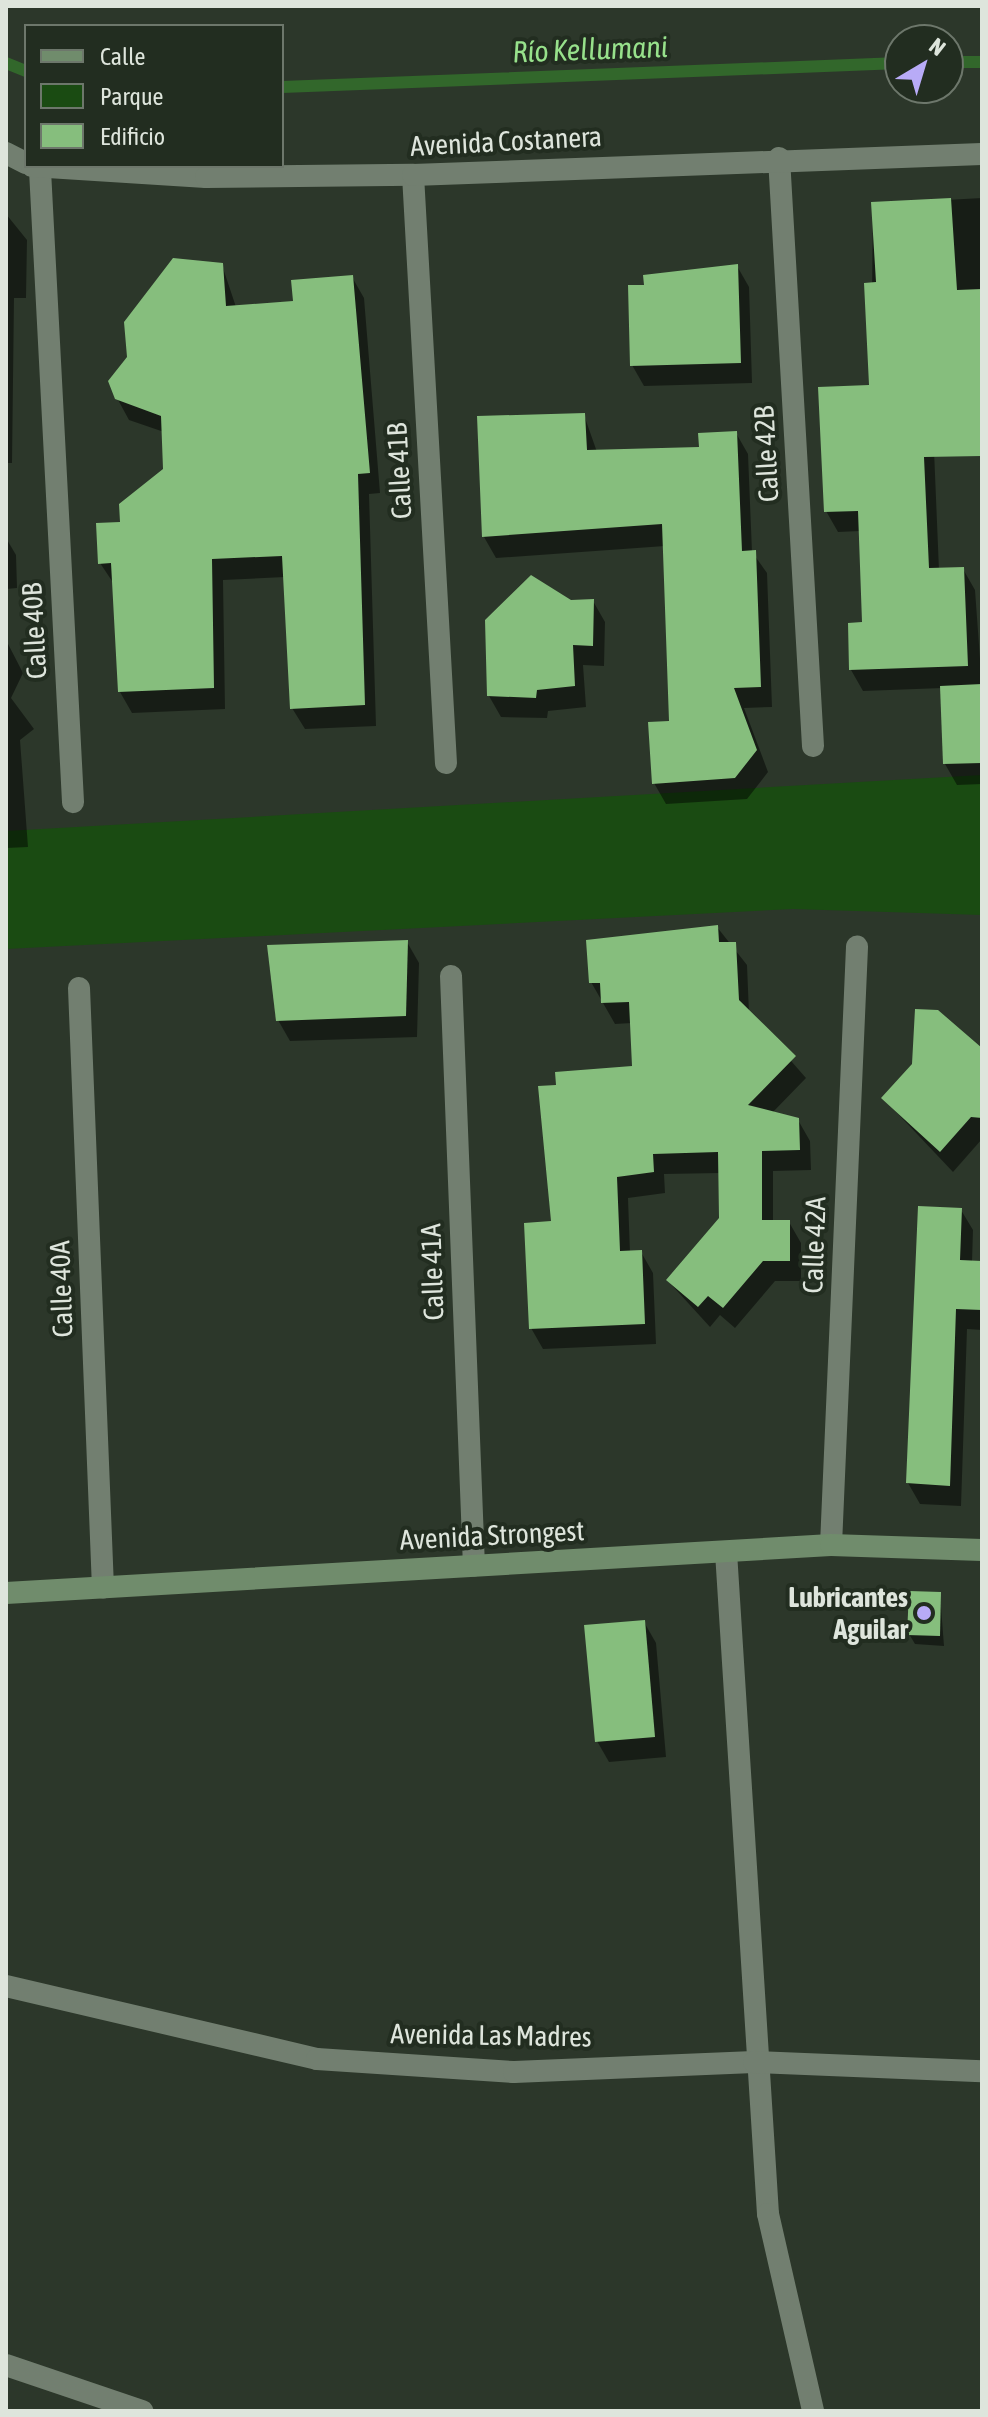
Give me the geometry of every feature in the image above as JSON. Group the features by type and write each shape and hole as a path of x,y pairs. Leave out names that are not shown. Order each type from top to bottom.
{"main road":[{"name":"Avenida Strongest","path":"6,1593 831,1545 982,1550"}],"street":[{"name":"Avenida Costanera","path":"117,168 413,175 779,158 982,154"},
{"name":"Calle 42B","path":"779,158 813,746"},
{"name":"Calle 40B","path":"33,168 73,802"},
{"name":"Calle 41B","path":"413,175 446,763"},
{"name":"Calle 42A","path":"831,1545 857,947"},
{"name":"Calle 41A","path":"451,976 474,1566"},
{"name":"Calle 40A","path":"79,988 103,1588"},
{"path":"726,1552 754,2062 768,2214 813,2411"},
{"name":"Avenida Las Madres","path":"6,1986 317,2059 514,2072 754,2062 982,2071"},
{"path":"6,2365 142,2411"}],"green space":[{"path":"982,775 982,915 793,909 6,949 6,831"}],"building":[{"path":"951,198 957,290 982,289 982,456 924,457 929,568 964,567 968,666 849,670 848,623 862,622 858,511 824,512 818,387 869,385 864,283 876,282 871,202"},
{"path":"173,258 223,263 226,306 293,301 291,280 353,275 370,473 358,474 365,705 290,709 282,556 212,559 214,688 118,692 111,563 98,564 96,523 120,522 119,504 163,469 161,416 115,399 108,381 127,357 124,322"},
{"path":"738,264 741,363 630,366 628,285 644,285 643,275"},
{"path":"585,413 587,450 699,447 698,433 737,431 742,551 756,550 761,687 734,688 757,750 735,778 652,784 648,722 669,721 662,524 482,537 477,416"},
{"path":"531,575 571,600 594,599 593,646 573,645 575,686 537,690 536,698 487,696 485,620"},
{"path":"982,684 982,763 943,764 940,686"},
{"path":"718,925 719,942 736,942 739,1000 796,1056 748,1105 799,1118 800,1150 762,1151 762,1220 790,1220 790,1261 763,1261 723,1308 708,1296 698,1307 666,1280 719,1218 718,1152 653,1154 654,1172 617,1177 620,1251 642,1250 645,1324 529,1329 524,1223 551,1221 538,1086 556,1085 555,1072 632,1066 629,1002 601,1003 600,983 589,983 586,940"},
{"path":"408,940 406,1016 276,1021 267,945"},
{"path":"915,1009 938,1010 982,1048 982,1118 971,1117 940,1152 881,1098 912,1064"},
{"path":"918,1206 962,1208 960,1260 982,1261 982,1310 956,1309 950,1486 906,1483"},
{"name":"Lubricantes Aguilar","path":"909,1591 941,1592 940,1636 907,1635"},
{"path":"645,1620 655,1737 595,1742 584,1625"}],"waterway":[{"name":"Río Kellumani","path":"964,62 982,62"},
{"name":"Río Kellumani","path":"6,63 24,70"},
{"name":"Río Kellumani","path":"284,87 884,64"}],"place":[{"name":"Lubricantes Aguilar","path":"924,1613"}]}
